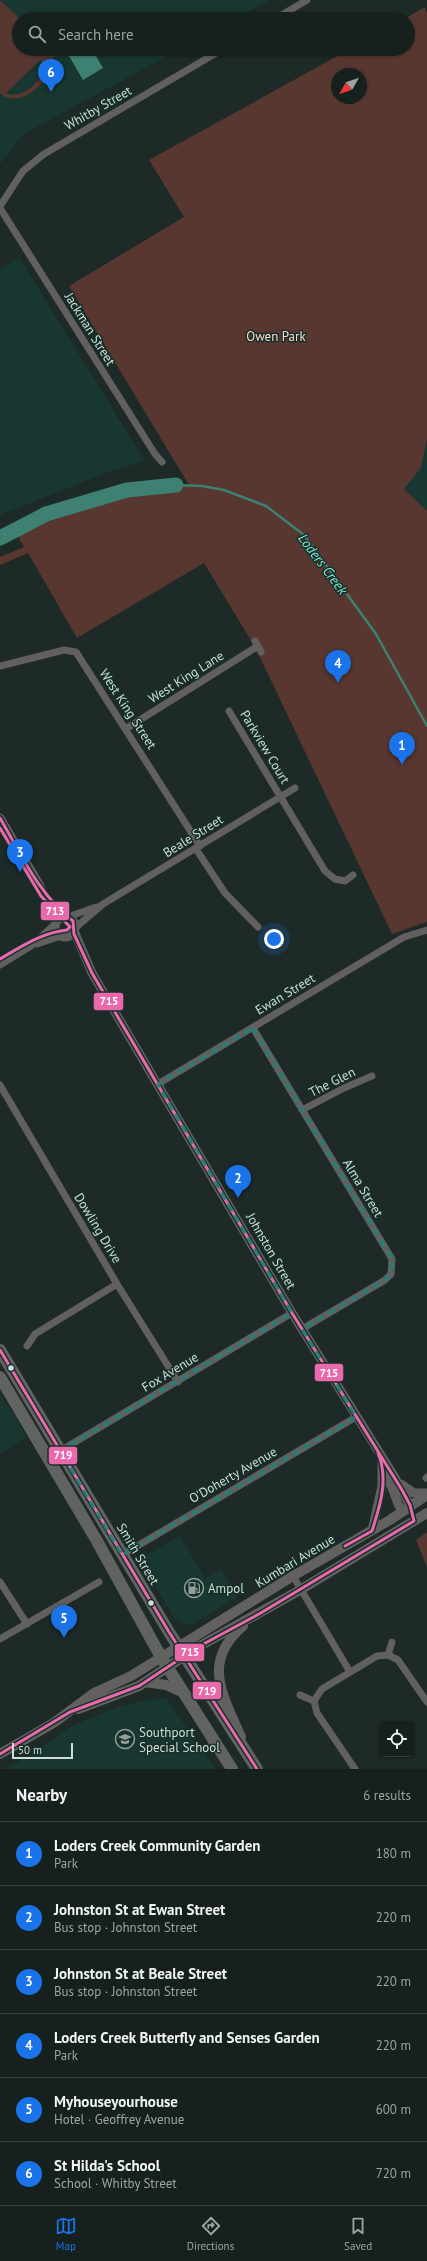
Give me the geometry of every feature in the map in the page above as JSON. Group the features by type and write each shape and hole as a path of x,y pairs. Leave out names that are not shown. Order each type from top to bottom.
{"highway":[{"name":"Smith Street","path":"0,1350 122,1554 254,1764"},
{"path":"0,1377 97,1541 161,1657 186,1694 232,1769"}],"main road":[{"name":"Kumbari Avenue","path":"70,1712 126,1692 145,1682 168,1667 182,1651 293,1576 407,1510 427,1494"},
{"path":"407,1510 414,1521"},
{"name":"Kumbari Avenue","path":"0,1754 70,1712 94,1693 118,1684 161,1657 182,1651 254,1617 427,1512"},
{"path":"254,1617 227,1643 221,1654 218,1672 222,1692 254,1764"},
{"path":"145,1682 166,1685 186,1694"}],"street":[{"path":"287,12 307,0"},
{"name":"Whitby Street","path":"0,207 23,171 44,154 211,56"},
{"name":"Jackman Street","path":"0,207 150,447 162,462"},
{"name":"West King Lane","path":"127,728 258,646"},
{"name":"West King Street","path":"0,666 64,650 76,652 127,728 225,893 258,927"},
{"name":"Parkview Court","path":"229,711 325,871 335,880 345,881 354,876"},
{"name":"Beale Street","path":"74,929 103,904 295,788"},
{"path":"0,818 40,886 55,923 56,932 63,936"},
{"path":"31,946 70,935 74,929 73,921 67,917 40,886"},
{"name":"Beale Street","path":"67,917 103,904"},
{"path":"0,965 31,946 60,918 67,917"},
{"name":"Johnston Street","path":"74,929 92,973"},
{"name":"Ewan Street","path":"158,1084 404,938 427,930"},
{"name":"Johnston Street","path":"63,936 92,973 292,1313 381,1458 394,1476 407,1510"},
{"name":"Alma Street","path":"253,1028 392,1259 391,1274 384,1280 302,1329"},
{"name":"The Glen","path":"302,1110 344,1088 372,1076"},
{"name":"Dowling Drive","path":"0,1085 117,1284 178,1382"},
{"path":"27,1346 35,1334 117,1284"},
{"name":"Fox Avenue","path":"60,1451 292,1313"},
{"name":"O'Doherty Avenue","path":"122,1554 356,1417"},
{"path":"372,1531 382,1486 383,1473 381,1458"},
{"name":"Johnston Street","path":"381,1458 398,1504 407,1510"},
{"path":"394,1476 409,1491 427,1494"},
{"path":"293,1576 350,1672"},
{"path":"0,1582 27,1624"},
{"path":"0,1639 99,1582"},
{"path":"388,1655 392,1642"},
{"path":"314,1701 322,1689 377,1656 388,1655 398,1660 427,1702"},
{"path":"300,1695 314,1701 318,1713 355,1769"}],"highlighted area":[{"path":"253,1028 392,1259 391,1274 385,1280 302,1329 356,1417 122,1555 60,1451 292,1313 158,1084"}],"shaded area":[{"path":"0,0 270,0 248,12 12,12 12,56 167,56 24,134 0,164"},
{"path":"69,56 96,56 103,68 83,80"},
{"path":"19,257 145,461 111,471 0,515 0,269"},
{"path":"427,439 427,511 404,489 421,468"},
{"path":"0,1393 27,1437 0,1454"},
{"name":"Ampol","path":"180,1536 205,1578 221,1569 237,1597 193,1624 186,1625 174,1618 142,1564 145,1556"},
{"name":"Southport Special School","path":"166,1698 216,1769 5,1769 40,1749 70,1727 117,1707 146,1700"}],"green space":[{"path":"0,0 13,12 12,56 55,56 50,62 43,81 35,90 23,97 5,97 0,93","holes":["40,60 45,65 36,83 31,88 19,94 6,93"]},
{"name":"Owen Park","path":"425,7 427,13 427,439 421,468 404,489 427,511 427,922 392,934 255,647 204,563 77,638 28,553 0,565 0,557 24,547 15,531 46,514 127,490 189,485 69,286 184,217 149,160 337,56 415,56 415,13"},
{"path":"427,1532 427,1567 416,1540"}],"waterway":[{"name":"Loders Creek","path":"176,485 202,486 224,490 266,506 304,535 376,634 427,726"},
{"name":"Loders Creek","path":"0,538 46,514 127,490 176,485"}],"transit line":[{"name":"715","path":"0,818 23,860 40,886 61,911 73,921 74,934 92,973 292,1313 402,1490 410,1505 414,1521 259,1614 198,1647 139,1686 70,1712 0,1754"},
{"name":"713","path":"0,828 41,896 70,927 67,930 40,937 0,959"},
{"name":"719","path":"0,1350 169,1632 257,1769"},
{"name":"715","path":"345,1546 372,1531 378,1512 383,1483 383,1473 378,1453"}],"place":[{"name":"St Hilda's School","path":"51,92"},
{"name":"Loders Creek Butterfly and Senses Garden","path":"338,683"},
{"name":"Loders Creek Community Garden","path":"402,765"},
{"name":"Johnston St at Beale Street","path":"20,872"},
{"name":"Johnston St at Ewan Street","path":"238,1198"},
{"name":"Ampol","path":"194,1588"},
{"name":"Myhouseyourhouse","path":"64,1638"},
{"name":"Southport Special School","path":"125,1739"}]}
